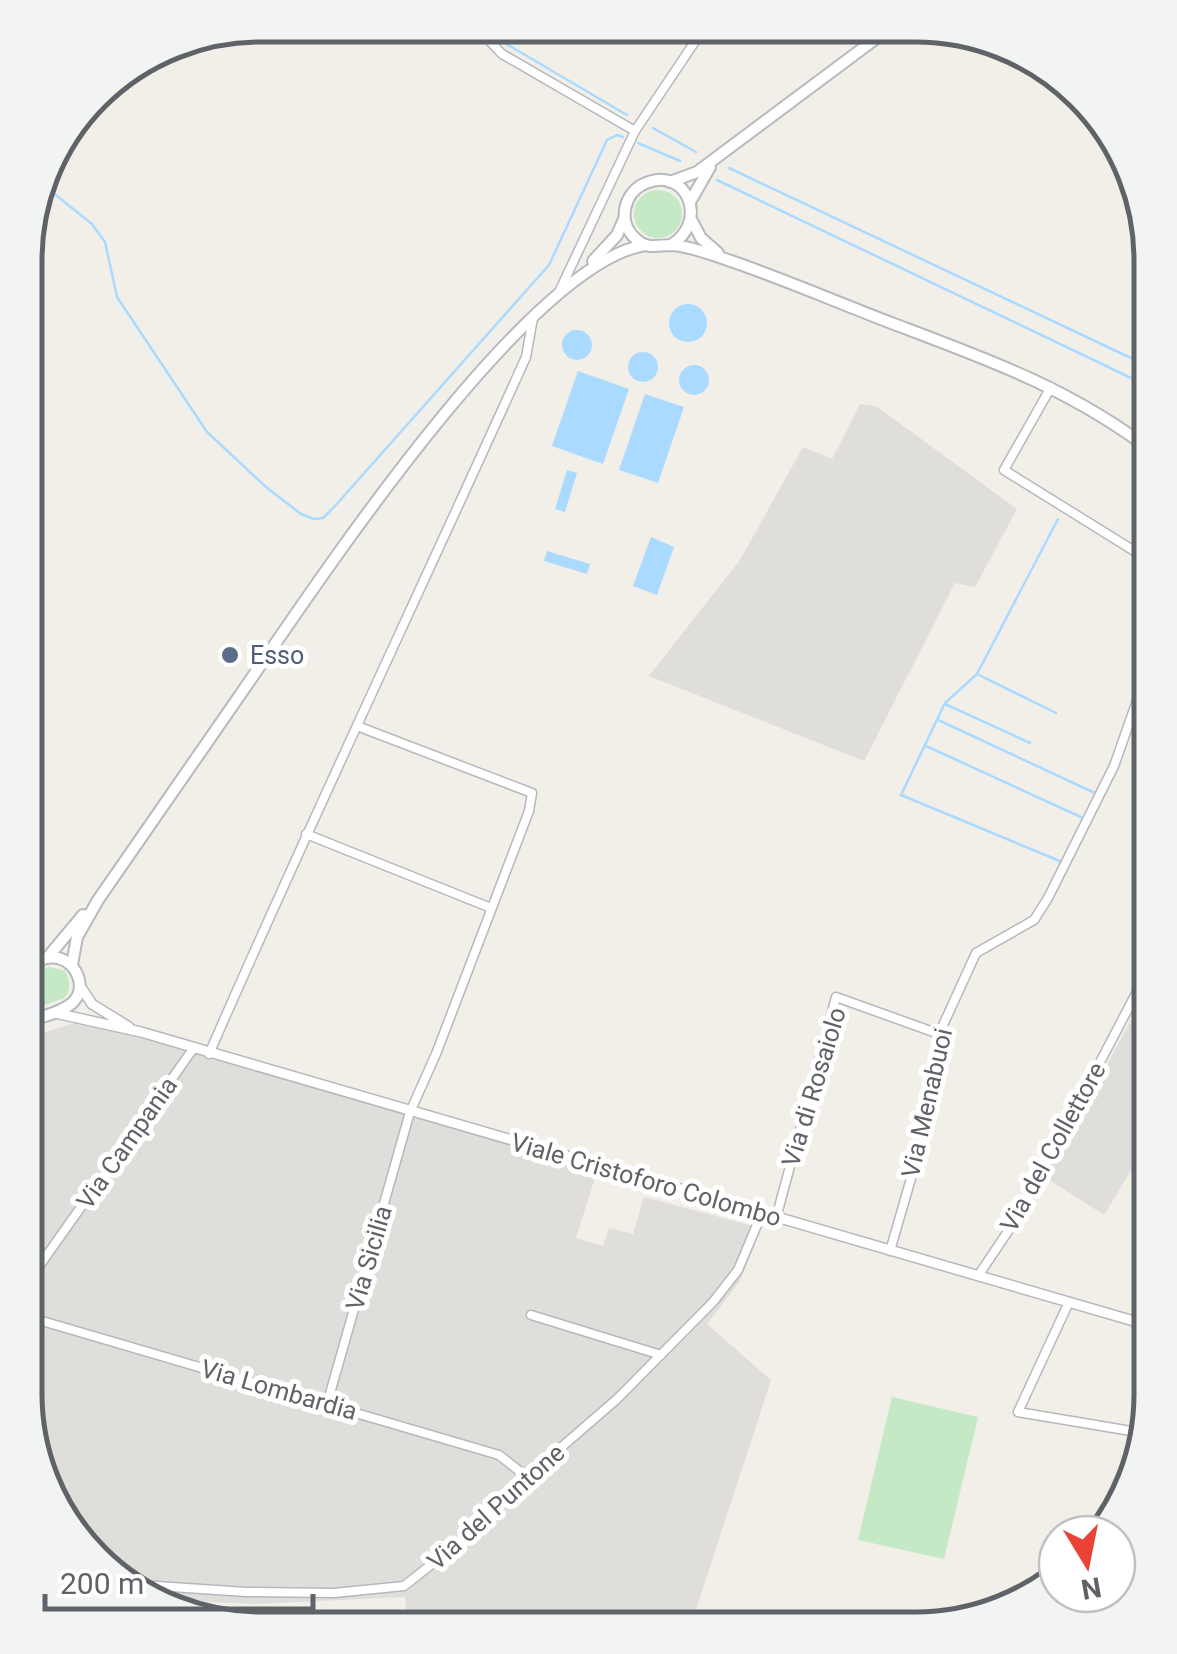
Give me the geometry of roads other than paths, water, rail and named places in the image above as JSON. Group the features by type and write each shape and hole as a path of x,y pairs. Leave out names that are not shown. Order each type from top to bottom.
{"main road":[{"path":"670,182 696,172 871,42"},
{"path":"690,202 703,175 720,155"},
{"path":"42,1016 70,1006 77,997 80,986 72,965 77,937 98,900 393,478 481,373 616,235 627,200 636,188 651,181 680,187 690,202 692,221 700,238 727,260"},
{"path":"624,218 629,230 644,245"},
{"path":"671,246 686,233 692,221"},
{"path":"580,274 620,251 644,245 671,246 727,260 1052,386 1134,438"},
{"path":"48,957 98,900"},
{"path":"42,959 63,958 72,965"}],"street":[{"path":"491,42 502,54 635,131"},
{"path":"559,292 635,131 693,42"},
{"path":"209,1054 526,357 534,317"},
{"path":"1052,386 1004,470 1134,551"},
{"name":"Via Menabuoi","path":"890,1250 932,1106 939,1034 976,953 1034,920 1048,898 1114,766 1134,709"},
{"name":"Via Sicilia","path":"327,1404 410,1112 492,908 529,811 532,793 357,726"},
{"path":"306,834 492,908"},
{"name":"Viale Cristoforo Colombo","path":"80,986 92,1004 141,1032"},
{"name":"Via di Rosaiolo","path":"776,1218 836,997 939,1034"},
{"name":"Via del Collettore","path":"978,1276 1023,1209 1134,997"},
{"name":"Viale Cristoforo Colombo","path":"53,1012 141,1032 1134,1321"},
{"name":"Via Campania","path":"42,1262 193,1050"},
{"name":"Via del Puntone","path":"159,1585 298,1592 404,1586 465,1538 527,1477 617,1399 713,1302 738,1270 762,1214"},
{"path":"1069,1302 1018,1412 1131,1430"},
{"path":"532,1316 661,1355"},
{"name":"Via Lombardia","path":"42,1321 499,1455 527,1477"}],"water":[{"path":"688,304 701,310 707,323 701,336 688,342 675,336 669,323 675,310"},
{"path":"577,330 588,334 592,345 588,356 577,360 566,356 562,345 566,334"},
{"path":"643,352 654,356 658,367 654,378 643,382 632,378 628,367 632,356"},
{"path":"694,365 705,369 709,380 705,391 694,395 683,391 679,380 683,369"},
{"path":"578,371 629,389 603,464 552,446"},
{"path":"645,394 684,407 658,483 619,470"},
{"path":"567,470 577,473 565,512 555,509"},
{"path":"651,537 674,547 657,595 633,586"},
{"path":"547,551 590,564 587,574 544,561"}],"waterway":[{"path":"503,42 627,115"},
{"path":"653,128 696,152"},
{"path":"53,193 92,224 105,242 117,297 207,432 266,487 301,514 314,519 323,518 335,506 549,265 607,140 617,135 623,137"},
{"path":"638,143 680,161"},
{"path":"729,168 1134,359"},
{"path":"717,180 1134,379"},
{"path":"1058,519 977,674 945,703 901,795 1062,862"},
{"path":"977,674 1056,713"},
{"path":"945,704 1030,743"},
{"path":"938,720 1095,793"},
{"path":"926,746 1083,818"}],"place":[{"name":"Esso","path":"230,655"}]}
